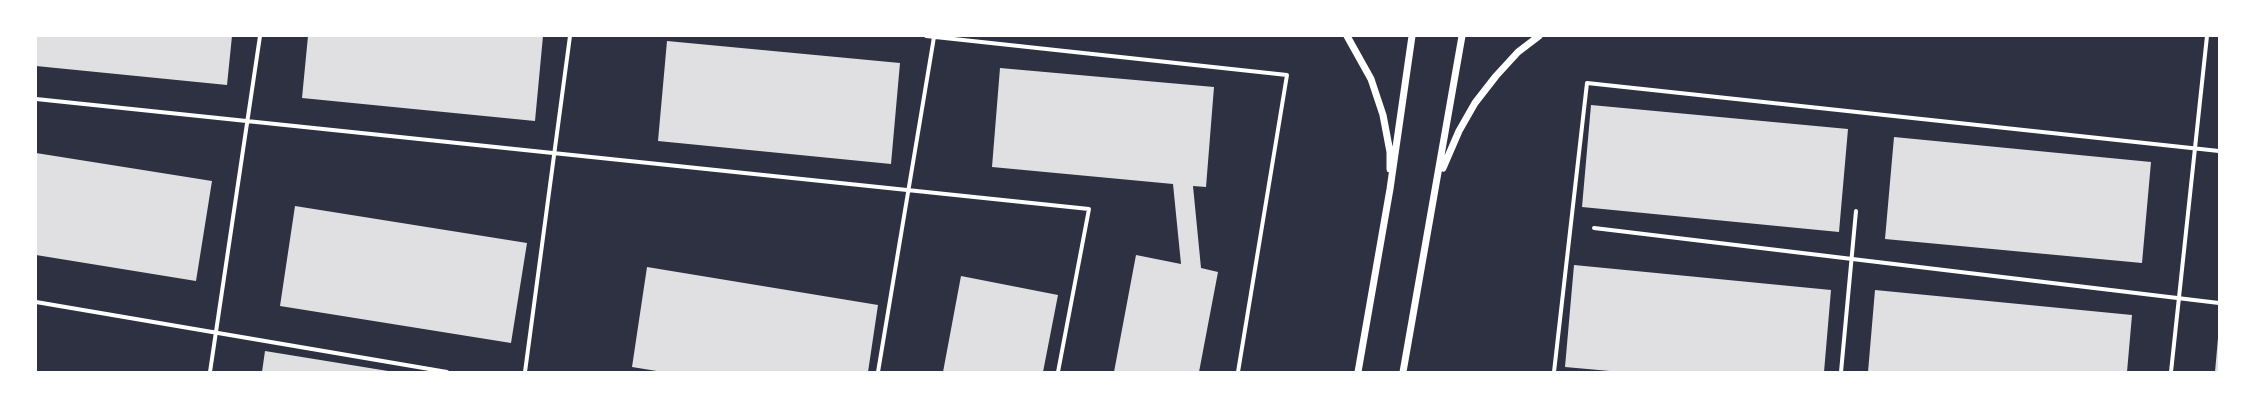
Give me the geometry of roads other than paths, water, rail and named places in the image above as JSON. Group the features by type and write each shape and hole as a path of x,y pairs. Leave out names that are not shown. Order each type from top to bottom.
{"street":[{"path":"210,372 260,36"},
{"path":"525,372 570,36"},
{"path":"926,36 1287,74 1238,372"},
{"path":"1347,36 1371,80 1383,115 1390,152 1390,189"},
{"path":"1358,372 1390,189 1412,36"},
{"path":"1403,372 1462,36"},
{"path":"1435,193 1445,162 1459,131 1475,102 1518,52 1539,36"},
{"path":"2171,372 2208,36"},
{"path":"878,372 934,37"},
{"path":"1554,372 1587,83 2219,151"},
{"path":"36,99 1089,209 1058,372"},
{"path":"1841,372 1856,211"},
{"path":"1594,228 2219,303"},
{"path":"36,302 447,372"}]}
